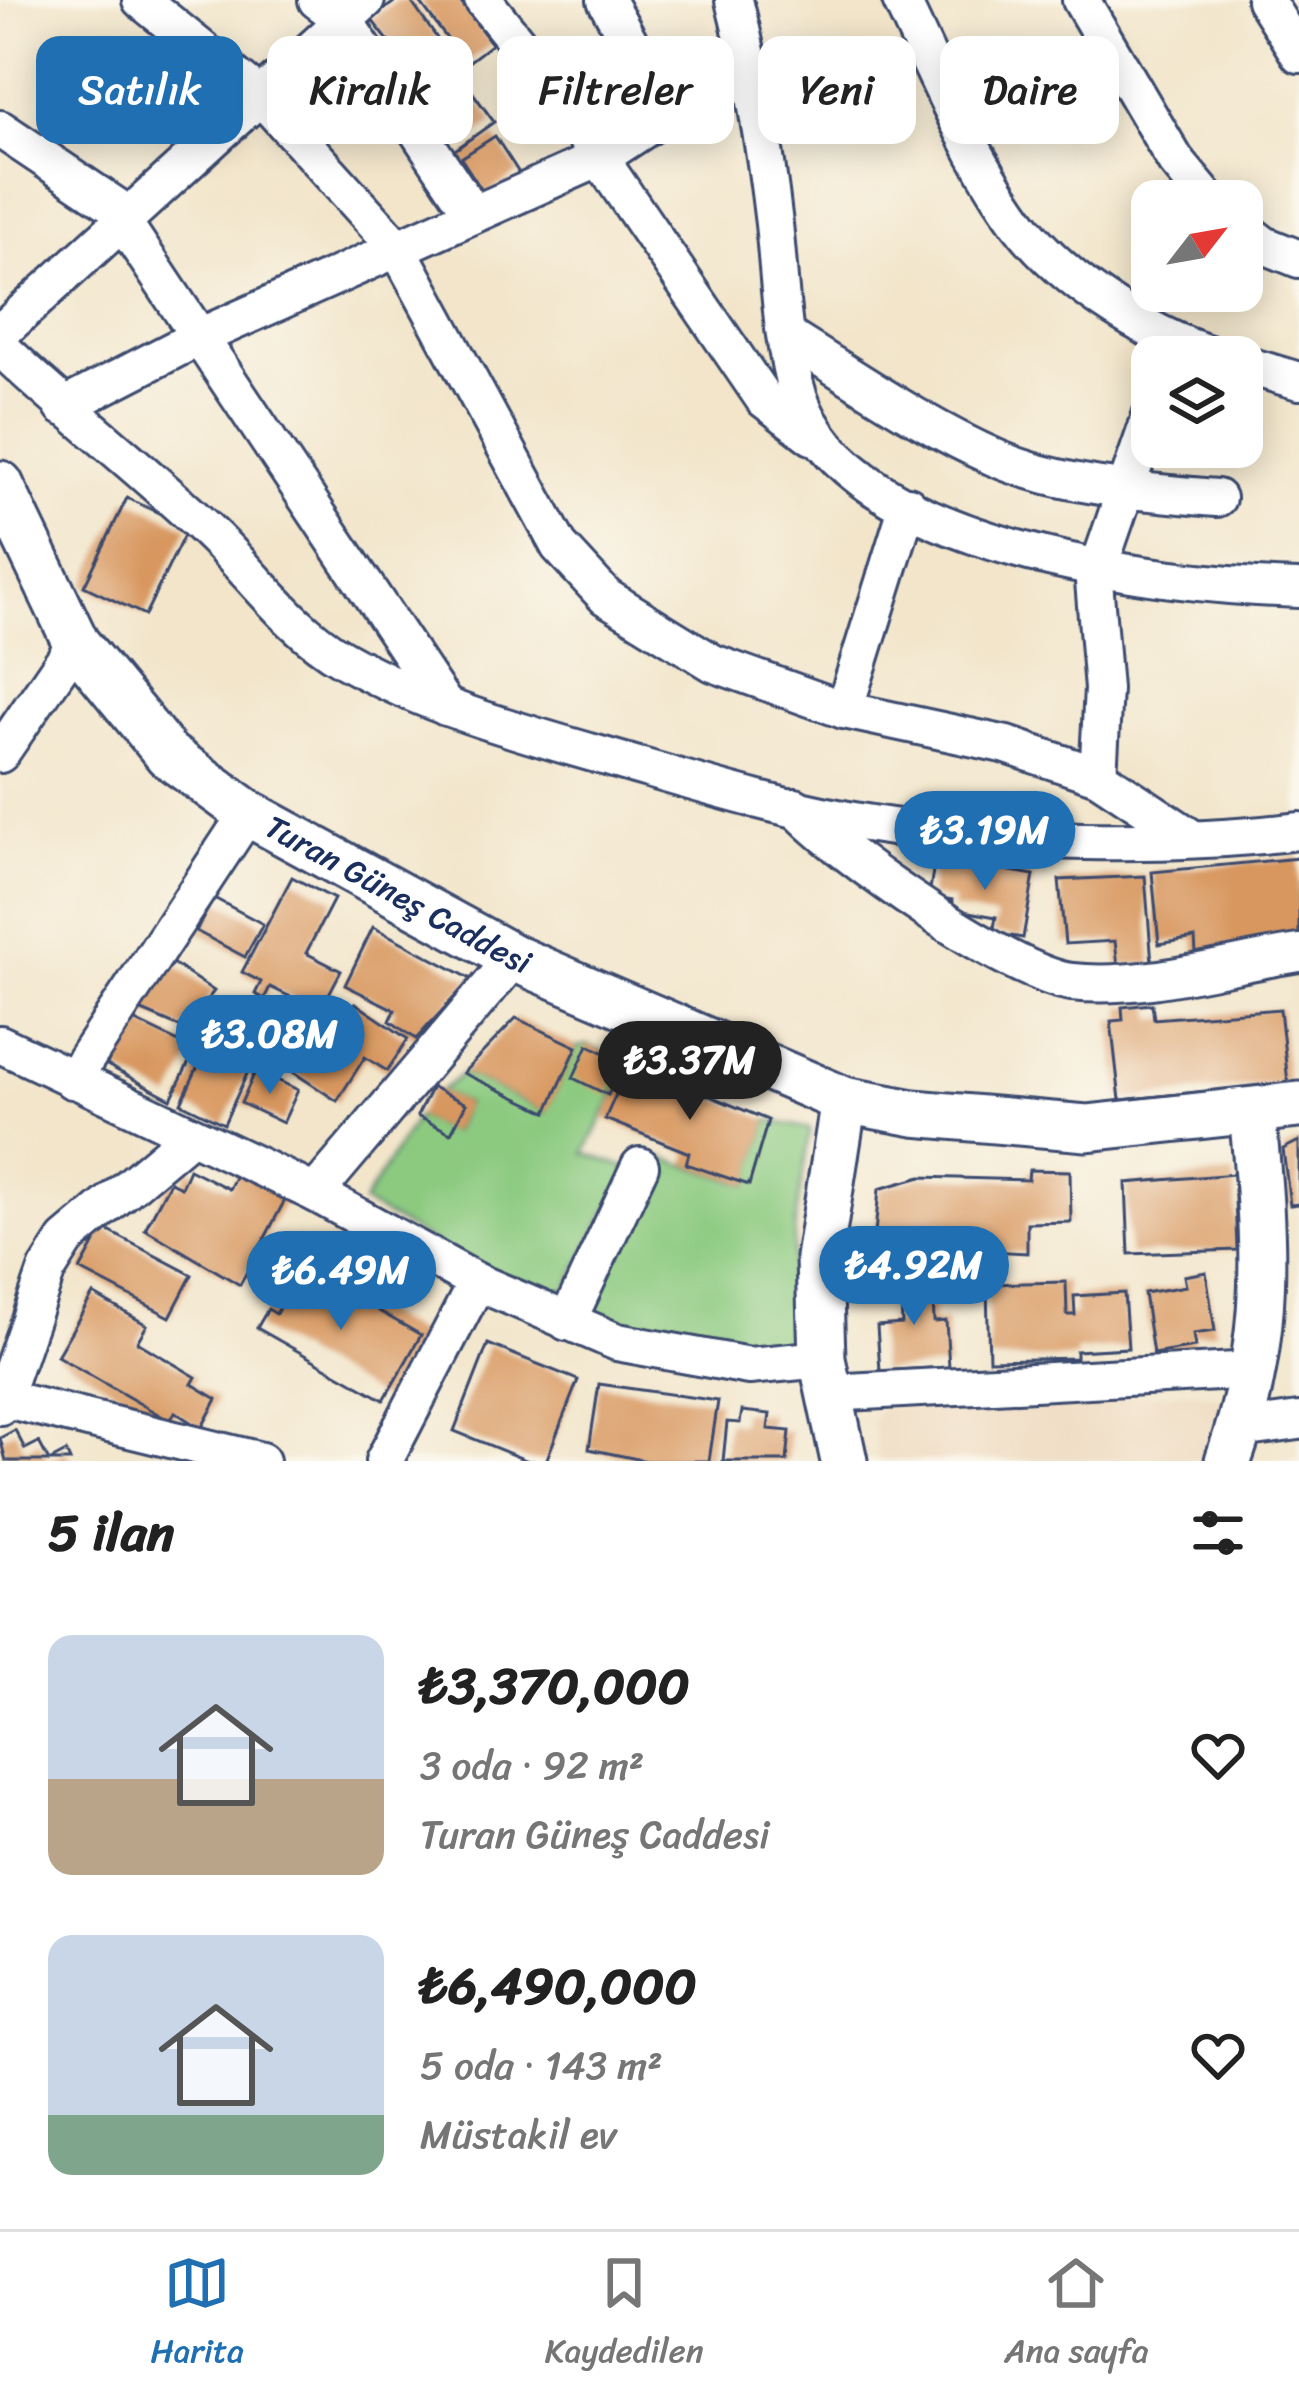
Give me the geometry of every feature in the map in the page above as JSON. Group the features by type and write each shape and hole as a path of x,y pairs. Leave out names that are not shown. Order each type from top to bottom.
{"main road":[{"name":"Turan Güneş Caddesi","path":"0,484 76,643 168,755 248,813 514,958 844,1100 914,1113 1087,1127 1252,1114 1299,1105"},
{"path":"844,1100 819,1258 825,1376 844,1461"},
{"path":"1234,1445 1255,1370 1265,1243 1252,1114"}],"street":[{"path":"141,0 262,98 398,247 559,546 606,597 713,664 844,710 1007,745 1097,776 1126,790 1193,839"},
{"path":"483,0 542,71 764,399 822,443"},
{"path":"606,0 626,36"},
{"path":"734,0 760,104 798,396 822,443 840,465 908,505 1015,552 1299,589"},
{"path":"901,0 1012,214 1069,272 1154,336"},
{"path":"1081,0 1175,160 1192,180"},
{"path":"1264,0 1299,54"},
{"path":"0,333 262,98 342,7 473,214"},
{"path":"734,70 749,61"},
{"path":"0,129 124,217 197,338 447,708"},
{"path":"63,407 197,338 600,158 621,144"},
{"path":"1263,244 1299,259"},
{"path":"788,337 914,416 1001,460 1125,490 1217,499"},
{"path":"0,347 177,503 277,605 340,658 447,708 795,807 872,824 991,836 1193,839 1299,831"},
{"path":"1263,371 1299,382"},
{"path":"1097,776 1103,730 1094,581 1133,468"},
{"path":"844,710 908,505"},
{"path":"0,754 76,643"},
{"path":"795,807 869,872 1048,978 1106,983 1299,953"},
{"path":"72,1080 248,813"},
{"path":"315,1193 514,958"},
{"path":"0,1044 315,1193 477,1282 616,1342 686,1358 825,1376 1255,1370"},
{"path":"191,1135 66,1240 47,1270 2,1399 261,1461"},
{"path":"567,1322 640,1166"},
{"path":"384,1461 477,1282"},
{"path":"1234,1445 1299,1421"}],"shaded area":[{"path":"1197,1392 1221,1398 1228,1407 1207,1461 879,1461 872,1422 880,1408"}],"green space":[{"path":"588,1045 630,1063 585,1153 629,1168 559,1303 483,1270 363,1203 417,1116 452,1133 466,1104 440,1091 463,1073 546,1112 577,1047"},
{"path":"768,1120 810,1129 795,1224 787,1347 690,1340 596,1313 616,1253 661,1157 748,1185"}],"building":[{"path":"397,0 410,0 435,36 385,36 371,19"},
{"path":"418,0 459,0 492,44 473,59 473,36 445,36"},
{"path":"473,93 494,122 473,137"},
{"path":"495,136 519,173 485,195 461,158"},
{"path":"440,144 463,144 448,155"},
{"path":"127,498 188,527 145,615 84,586"},
{"path":"935,858 1034,875 1023,938 993,933 996,917 952,909 953,900 929,896"},
{"path":"1299,858 1299,935 1196,953 1195,938 1159,944 1152,872"},
{"path":"1145,876 1152,963 1118,966 1115,941 1065,944 1059,880"},
{"path":"292,877 334,899 306,953 341,971 320,1011 270,987 264,999 255,994 261,982 242,972"},
{"path":"214,898 263,924 245,957 196,931"},
{"path":"373,927 471,979 416,1039 390,1021 395,1010 345,985"},
{"path":"169,961 214,991 184,1029 135,1008"},
{"path":"355,1003 408,1039 387,1071 365,1057 337,1101 293,1072 321,1027 333,1036"},
{"path":"1152,1004 1154,1019 1280,1009 1288,1083 1120,1100 1111,1021 1123,1020 1122,1007"},
{"path":"516,1018 577,1047 547,1112 463,1073"},
{"path":"131,1019 195,1050 171,1099 107,1065 119,1031 124,1034"},
{"path":"220,1019 263,1039 224,1124 181,1103"},
{"path":"588,1045 624,1062 608,1095 573,1078"},
{"path":"630,1063 768,1120 749,1185 686,1164 689,1153 605,1119"},
{"path":"256,1070 298,1090 283,1123 241,1103"},
{"path":"432,1087 466,1104 451,1133 417,1116"},
{"path":"1299,1141 1299,1204 1290,1205 1283,1149"},
{"path":"189,1169 229,1189 238,1172 286,1198 240,1285 145,1229 170,1182 181,1187"},
{"path":"1029,1170 1070,1171 1071,1222 1027,1223 1027,1253 874,1245 879,1189 921,1177 1028,1180"},
{"path":"1234,1174 1237,1250 1129,1254 1126,1183"},
{"path":"103,1228 192,1275 170,1317 80,1270"},
{"path":"986,1262 987,1284 1066,1282 1067,1315 1075,1315 1074,1296 1124,1293 1128,1348 1076,1351 1076,1358 989,1360 987,1290 948,1294 946,1266"},
{"path":"301,1267 421,1335 384,1400 257,1328 268,1309 276,1314"},
{"path":"932,1268 934,1322 946,1321 949,1367 880,1371 877,1326 902,1324 900,1269"},
{"path":"1206,1272 1215,1331 1193,1334 1195,1347 1153,1354 1144,1293 1186,1286 1184,1276"},
{"path":"93,1294 147,1325 137,1342 196,1377 192,1384 217,1399 201,1429 175,1412 170,1421 57,1356"},
{"path":"488,1344 578,1380 546,1461 528,1461 454,1431"},
{"path":"599,1384 718,1401 709,1461 647,1461 589,1449"},
{"path":"742,1411 770,1414 768,1429 790,1431 787,1461 723,1461 727,1422 740,1423"},
{"path":"15,1430 25,1449 39,1442 49,1461 6,1461 0,1438"},
{"path":"66,1452 70,1461 49,1461"}]}
